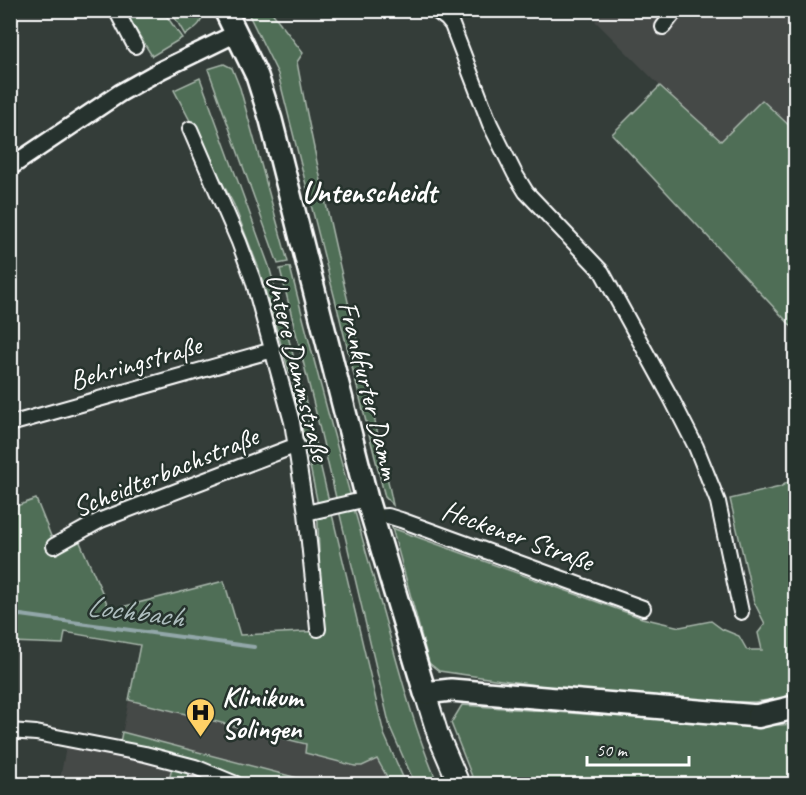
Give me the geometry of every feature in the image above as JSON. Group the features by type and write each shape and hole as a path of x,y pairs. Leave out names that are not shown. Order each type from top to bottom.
{"highway":[{"path":"758,716 795,707"},
{"path":"758,716 795,718"}],"main road":[{"name":"Frankfurter Damm","path":"225,10 257,76 371,508 438,735 459,784"},
{"path":"426,693 451,690 758,716"}],"street":[{"path":"116,10 135,46"},
{"path":"435,10 451,15 454,30 490,124 515,174 526,192 602,272 676,407 696,447 718,502 741,612"},
{"path":"663,27 676,10"},
{"path":"10,167 110,99 161,70 237,33"},
{"name":"Untere Dammstraße","path":"190,129 239,242 253,280 273,350 297,445 318,628"},
{"name":"Behringstraße","path":"10,424 273,350"},
{"name":"Scheidterbachstraße","path":"54,546 101,520 297,445"},
{"name":"Heckener Straße","path":"306,513 371,508 643,608"},
{"path":"10,731 36,733 145,754 195,766 236,784"}],"shaded area":[{"path":"605,11 648,11 661,21 681,16 685,11 795,11 795,131 762,100 721,141 660,86 595,21"},
{"name":"Klinikum Solingen","path":"129,700 307,744 305,753 355,766 362,766 377,759 391,784 59,784 67,742 118,754"}],"green space":[{"path":"124,11 163,11 182,38 152,56"},
{"path":"171,11 202,11 202,19 185,35"},
{"path":"247,11 271,11 303,53 297,62 308,118 393,505 385,497 278,74"},
{"path":"224,64 232,68 240,88 288,262 278,264 208,69"},
{"path":"200,78 269,266 309,414 300,416 292,386 294,385 291,372 289,372 259,269 234,205 174,90"},
{"path":"660,86 721,141 762,100 795,131 795,330 612,134"},
{"path":"290,267 333,433 399,669 420,739 438,784 415,784 390,727 280,269"},
{"path":"310,421 384,734 406,784 391,784 377,759 362,766 355,766 305,753 306,744 129,700 140,645 65,632 63,644 11,642 11,508 36,499 57,551 79,540 110,610 224,581 240,635 322,631 317,500 301,423"},
{"path":"795,478 795,696 755,702 696,702 571,690 439,671 429,663 392,528 642,618 680,627 711,621 722,629 739,636 747,650 762,650 758,633 765,624 754,602 730,499 780,487"},
{"path":"462,705 652,719 795,724 795,784 475,784 451,723"},
{"path":"122,732 305,780 311,784 251,784 197,762 120,743"},
{"path":"172,768 189,773 186,784 168,784"}],"waterway":[{"name":"Lochbach","path":"10,616 21,615 254,647"}],"place":[{"name":"Klinikum Solingen","path":"201,738"}],"district":[{"name":"Untenscheidt","path":"369,192"}]}
